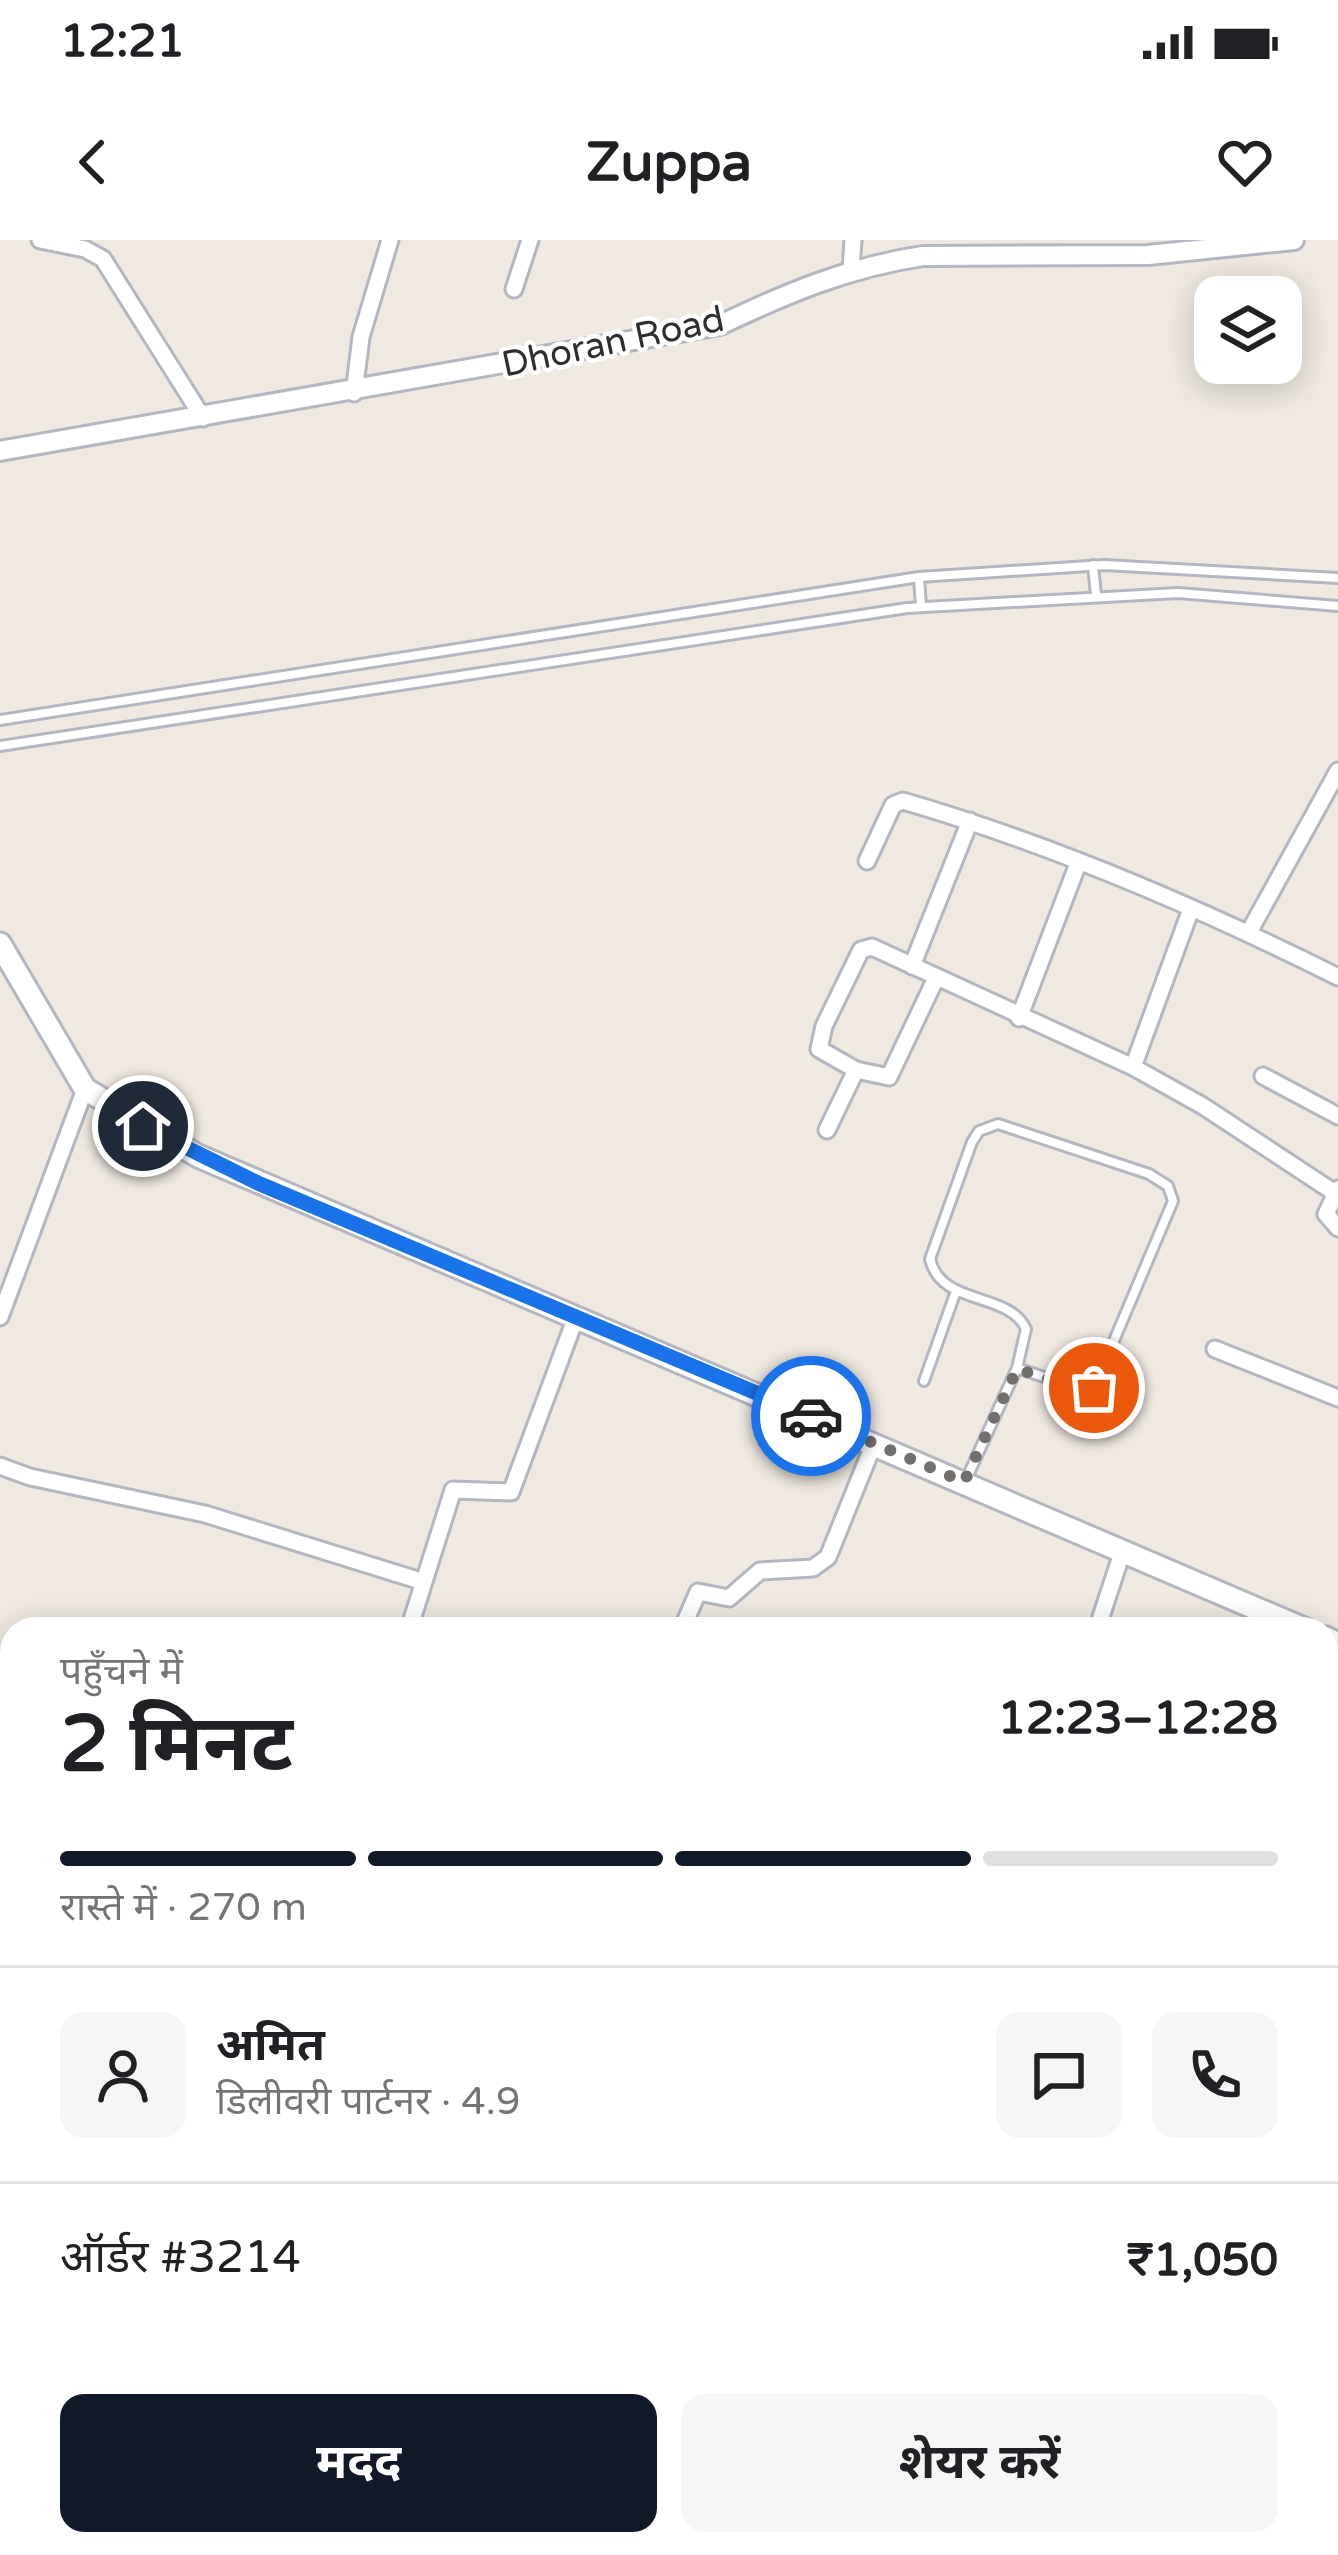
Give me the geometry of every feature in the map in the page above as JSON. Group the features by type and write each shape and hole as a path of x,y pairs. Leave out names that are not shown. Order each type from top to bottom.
{"main road":[{"path":"0,944 85,1089 198,1156 1275,1617"}],"street":[{"path":"40,240 85,249 103,259 203,418"},
{"path":"354,393 361,337 390,240"},
{"path":"514,290 530,240"},
{"path":"851,270 854,240"},
{"name":"Dhoran Road","path":"0,452 721,325 805,285 923,256 1148,255 1294,240"},
{"path":"1249,932 1338,771"},
{"path":"867,861 900,801 1079,860 1249,932 1338,977"},
{"path":"912,966 970,821"},
{"path":"1019,1018 1079,860"},
{"path":"1132,1067 1191,909"},
{"path":"936,978 894,1073 878,1078 821,1053 818,1045 848,972 868,947 1132,1067 1203,1106 1337,1191 1326,1214 1338,1228"},
{"path":"827,1130 856,1070"},
{"path":"1263,1076 1338,1116"},
{"path":"0,1317 85,1089"},
{"path":"413,1617 453,1490 512,1492 576,1317"},
{"path":"1215,1349 1338,1398"},
{"path":"687,1617 698,1592 729,1598 760,1571 813,1568 828,1557 874,1443"},
{"path":"0,1466 30,1477 261,1529 424,1582"},
{"path":"1101,1617 1122,1553"}],"lane":[{"path":"1093,565 1096,595"},
{"path":"0,720 919,577 1093,565 1338,578"},
{"path":"919,577 921,607"},
{"path":"0,746 921,607 1178,592 1338,606"},
{"path":"964,1482 1017,1369 1026,1336 1022,1319 956,1292 938,1278 931,1252 973,1142 987,1126 1005,1125 1150,1174 1168,1186 1173,1209 1094,1388 1085,1391 1017,1369"},
{"path":"924,1381 956,1292"}],"way so far":[{"path":"811,1416 964,1482 1017,1369 1085,1391 1094,1388"}],"route":[{"path":"143,1126 260,1184 811,1416"}]}
